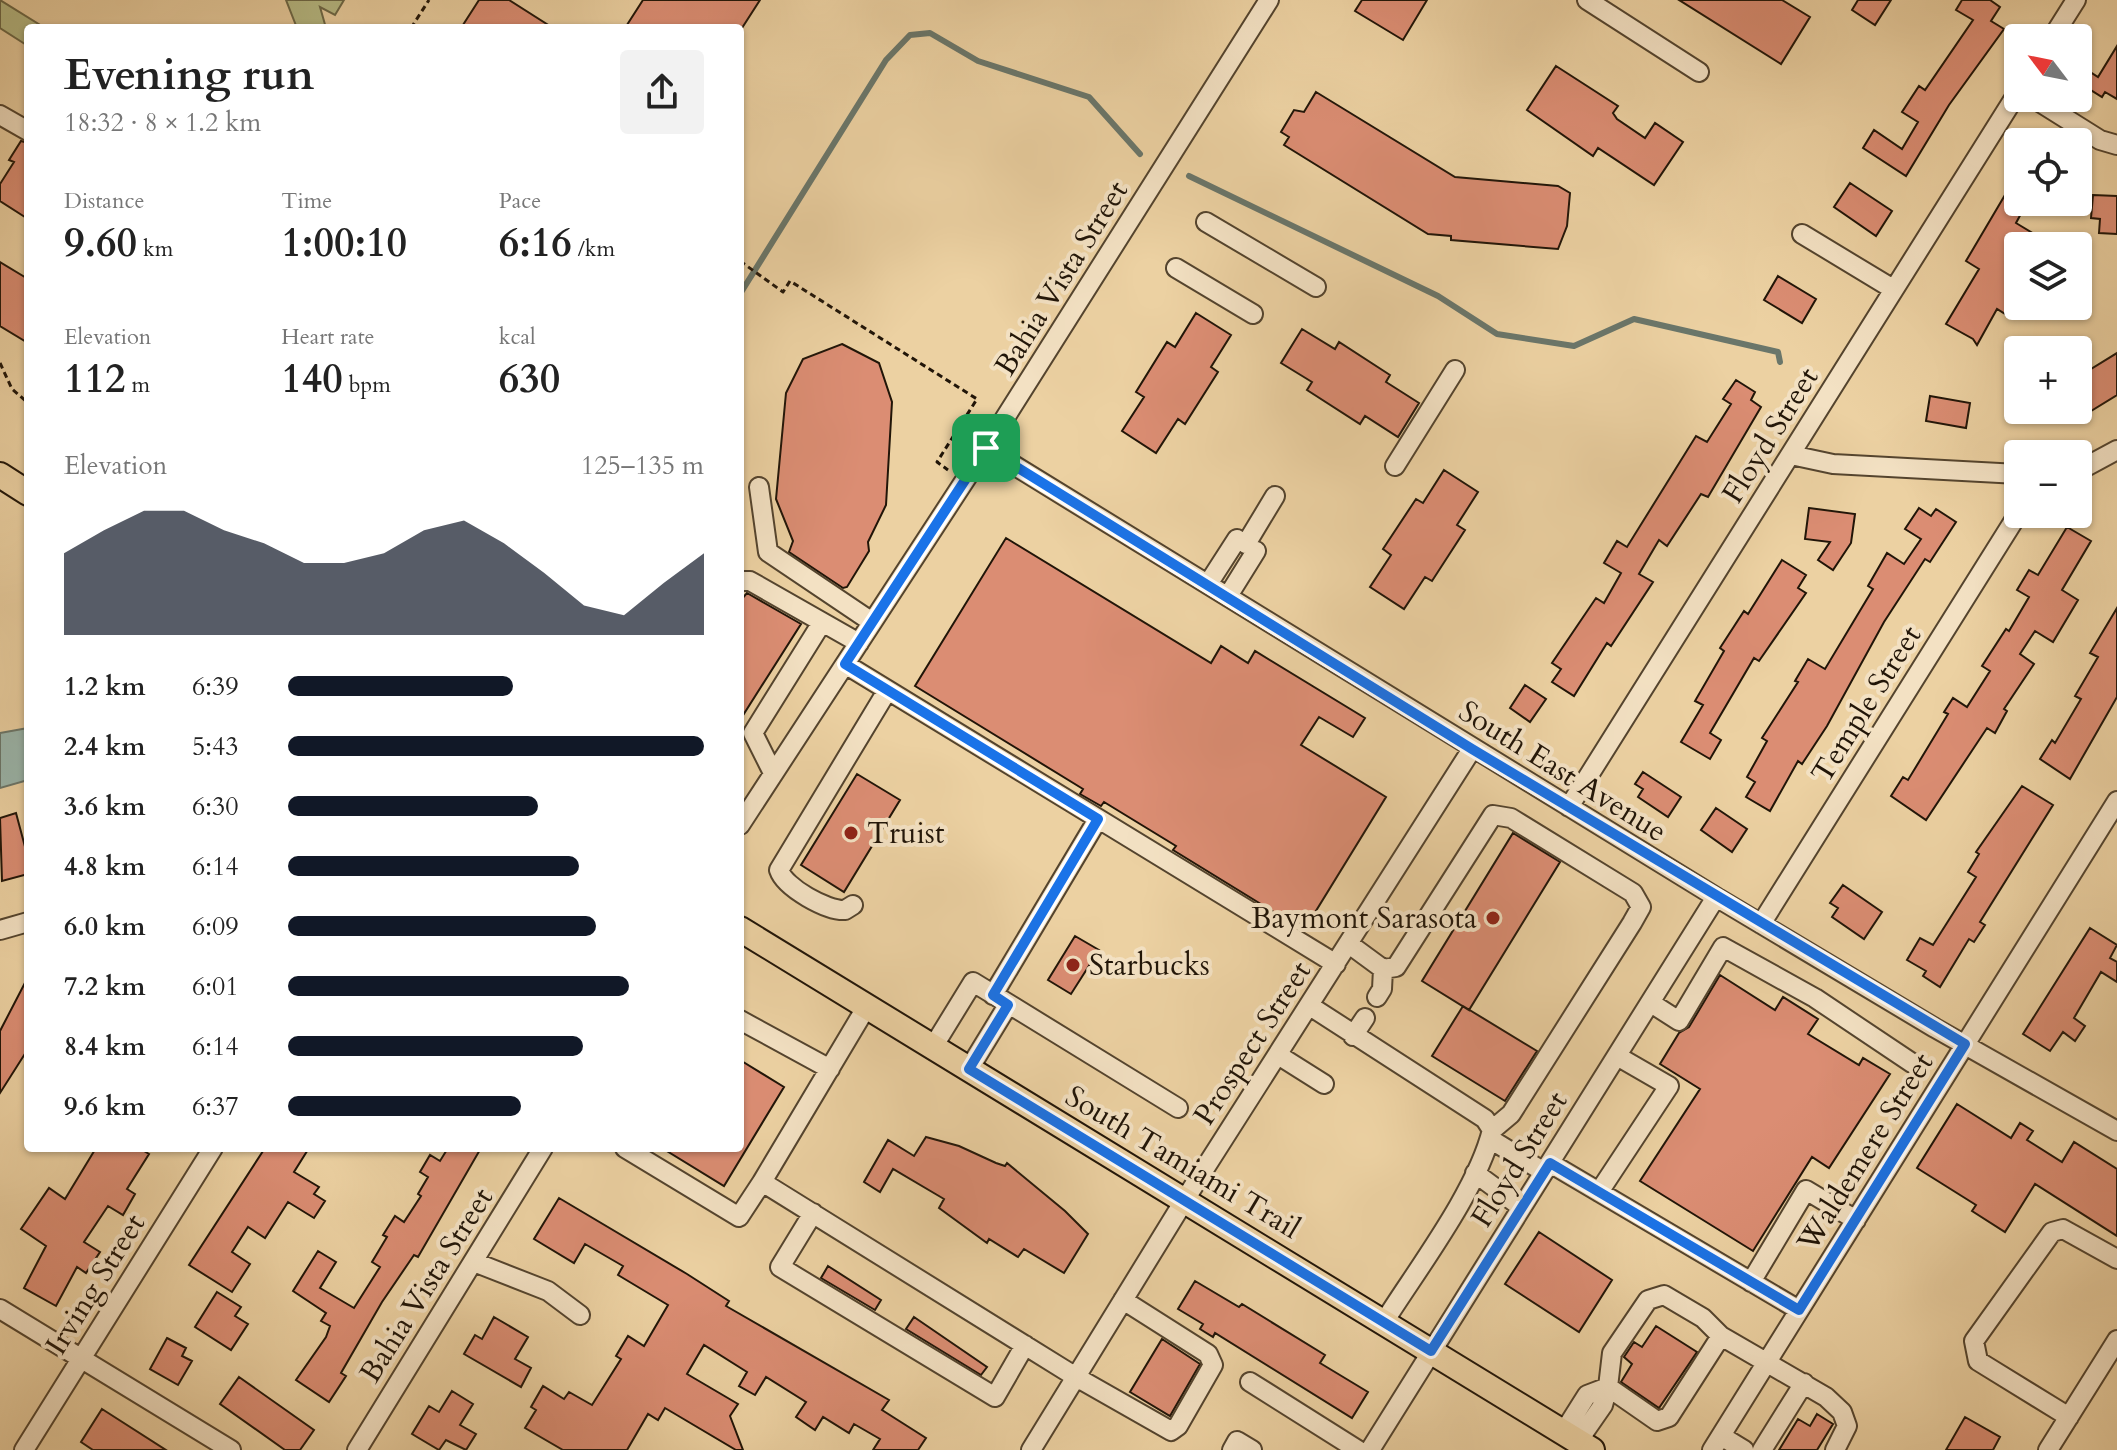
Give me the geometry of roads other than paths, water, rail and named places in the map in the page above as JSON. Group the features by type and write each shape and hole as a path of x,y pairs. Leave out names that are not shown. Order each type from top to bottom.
{"main road":[{"path":"0,475 24,490"},
{"name":"South Tamiami Trail","path":"744,931 1578,1441"}],"street":[{"name":"Bahia Vista Street","path":"744,819 965,481 1269,0"},
{"path":"1587,0 1699,72"},
{"path":"2061,24 2076,0"},
{"name":"Floyd Street","path":"1569,807 2005,112"},
{"path":"2055,112 2100,140 2117,145"},
{"path":"0,115 24,129"},
{"path":"1206,222 1316,287"},
{"path":"1802,234 1893,289"},
{"path":"1176,268 1253,314"},
{"path":"1395,466 1455,370"},
{"name":"South East Avenue","path":"986,448 1716,897 2117,1131"},
{"path":"2092,463 2117,450"},
{"path":"1791,455 1833,464 2004,473"},
{"path":"759,487 768,552 872,622"},
{"path":"1228,596 1246,545 1275,496"},
{"name":"Temple Street","path":"1761,924 2009,528"},
{"path":"1208,584 1246,545"},
{"path":"744,581 750,581 859,643"},
{"path":"773,773 753,733 821,624"},
{"path":"845,664 1336,964"},
{"path":"853,905 837,910 788,882 779,870 887,691"},
{"name":"Prospect Street","path":"1031,1450 1184,1201 1472,749"},
{"name":"Waldemere Street","path":"1716,1443 2117,801"},
{"path":"1349,944 1383,969 1396,967 1493,815 1511,818 1633,893 1641,907 1511,1114 1491,1134 1475,1173 1384,1322"},
{"path":"969,1069 1000,1000 1098,819"},
{"name":"Floyd Street","path":"1370,1450 1716,897"},
{"path":"0,930 24,923"},
{"path":"1651,1003 1679,1021 1723,947 1809,995 1912,1063"},
{"path":"1809,995 1828,964"},
{"path":"1377,997 1382,989 1383,969"},
{"path":"933,1047 973,982 1178,1108"},
{"path":"632,1152 739,1217 867,1006"},
{"path":"1310,1006 1485,1119 1491,1134 1547,1167 1599,1192 1799,1310"},
{"path":"1353,1036 1365,1018"},
{"path":"744,1022 830,1069"},
{"path":"1278,1055 1324,1084"},
{"path":"1599,1192 1669,1086 1617,1056"},
{"name":"Irving Street","path":"24,1450 210,1152"},
{"name":"Bahia Vista Street","path":"357,1450 541,1152"},
{"path":"1475,1173 1521,1207"},
{"path":"762,1182 1076,1377 1171,1431 1178,1426 1213,1365 1208,1354 1123,1300"},
{"path":"1751,1282 1806,1190 1856,1220"},
{"path":"813,1213 780,1267 995,1397 1025,1345"},
{"path":"2069,1417 1978,1361 1974,1341 2052,1232 2063,1229 2117,1259"},
{"path":"474,1262 548,1291 580,1315"},
{"path":"1608,1387 1612,1353 1648,1300 1664,1295 1703,1318 1721,1336 1804,1383 1842,1412 1847,1426 1835,1450"},
{"path":"0,1309 231,1450"},
{"path":"1608,1387 1657,1421 1669,1417 1721,1336"},
{"path":"2048,1450 2069,1417 2110,1366 2117,1340"},
{"path":"1250,1382 1358,1450"},
{"path":"1762,1450 1804,1383"},
{"path":"1578,1441 1587,1395 1608,1387"},
{"path":"1232,1450 1237,1441 1252,1450"},
{"path":"1716,1443 1744,1450"}],"water":[{"path":"24,729 24,781 0,788 0,733"}],"waterway":[{"path":"744,288 886,60 910,35 930,33 978,61 1089,97 1140,154"},
{"path":"1189,176 1438,296 1497,334 1574,346 1634,319 1778,352 1780,362"}],"place":[{"name":"Truist","path":"851,833"},
{"name":"Baymont Sarasota","path":"1493,918"},
{"name":"Starbucks","path":"1073,965"}]}
